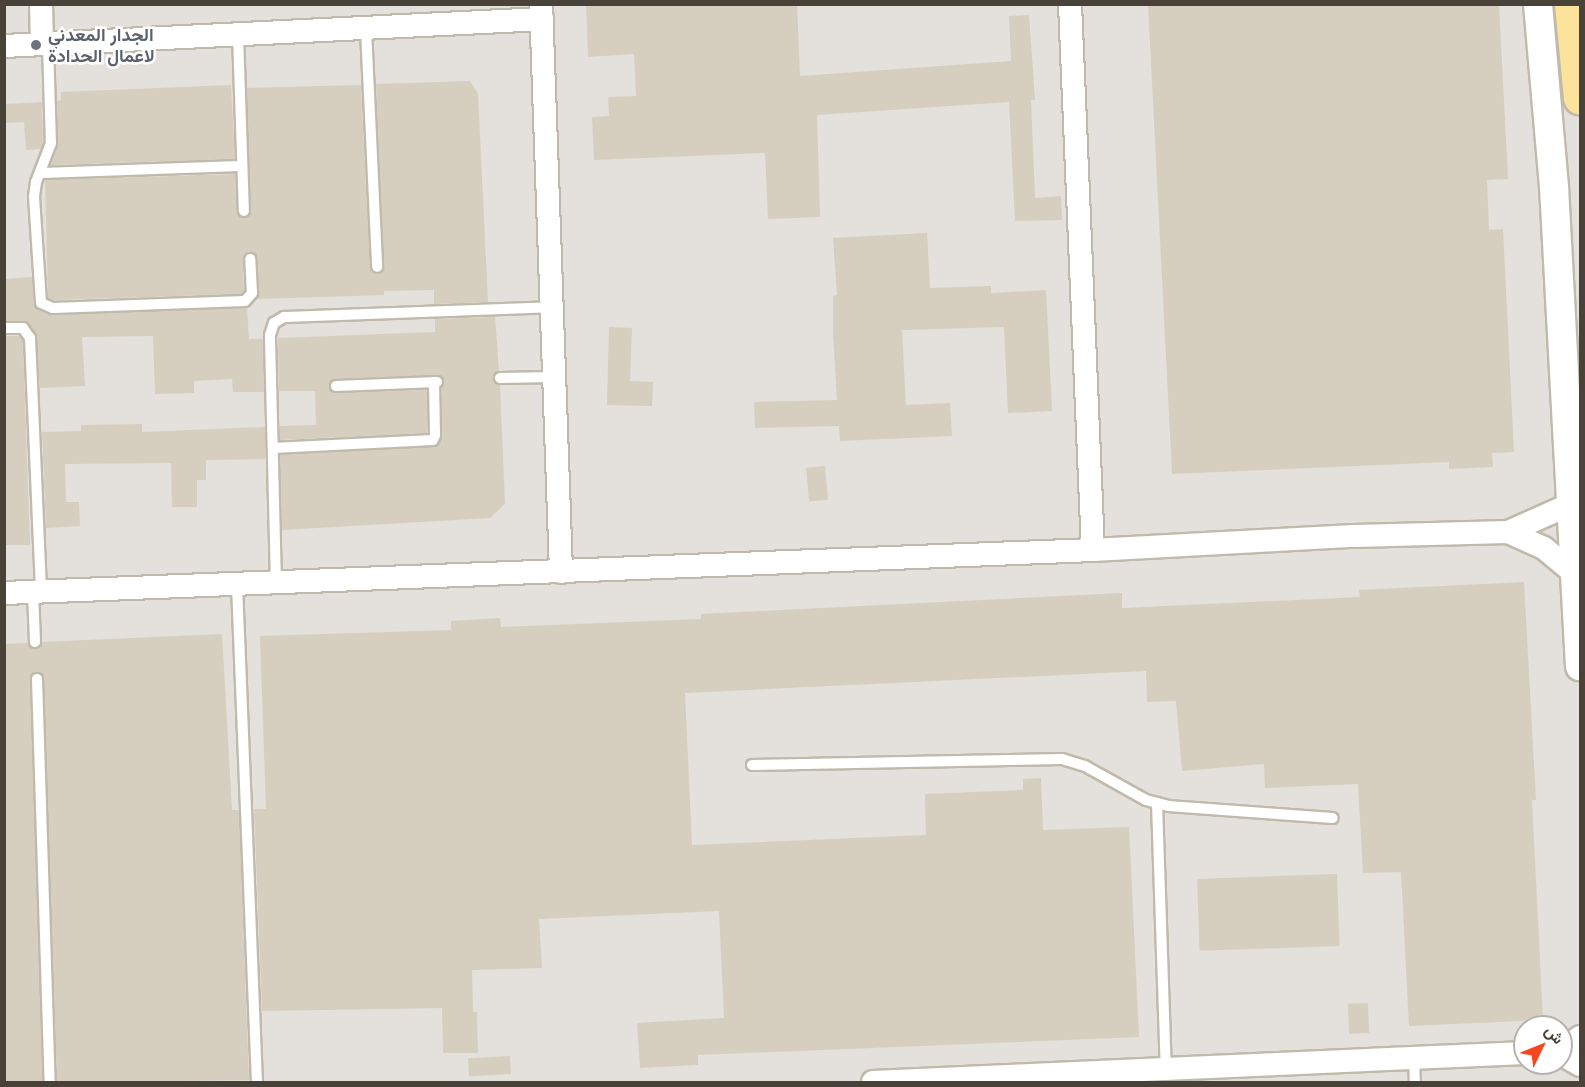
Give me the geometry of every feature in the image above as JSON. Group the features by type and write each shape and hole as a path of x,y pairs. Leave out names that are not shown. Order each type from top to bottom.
{"main road":[{"path":"1571,4 1581,98"}],"street":[{"path":"41,4 45,44"},
{"path":"1070,4 1093,550"},
{"path":"1538,4 1554,188 1581,666"},
{"path":"4,46 366,30 541,12 561,572"},
{"path":"4,593 1093,550 1354,536 1508,532 1571,504"},
{"path":"1508,532 1544,548 1574,573"},
{"path":"873,1083 1120,1077 1167,1070 1236,1070 1513,1054"}],"lane":[{"path":"366,30 377,267"},
{"path":"238,34 244,211"},
{"path":"45,44 51,143 34,196 39,296 45,306 245,301 252,293 250,259"},
{"path":"40,173 242,166"},
{"path":"276,584 270,335 271,329 279,320 284,317 552,307"},
{"path":"4,328 23,328 30,338 37,592 35,642"},
{"path":"500,378 555,377"},
{"path":"273,448 430,441 435,435 435,382 336,386"},
{"path":"237,585 257,1083"},
{"path":"37,679 50,1083"},
{"path":"752,765 1062,759 1085,766 1157,803 1333,818"},
{"path":"1157,803 1167,1070"},
{"path":"1414,1058 1415,1083"}],"shaded area":[{"path":"5,5 1580,5 1580,1082 5,1082"}],"building":[{"path":"586,4 797,4 800,76 1011,61 1009,16 1029,15 1035,100 1031,100 1035,198 1061,196 1062,220 1015,221 1009,102 817,115 820,217 768,219 765,153 594,160 592,117 609,116 608,97 636,96 634,54 588,57"},
{"path":"1148,4 1499,4 1508,179 1487,180 1489,230 1503,229 1514,452 1492,453 1493,467 1449,469 1449,462 1172,474"},
{"path":"470,81 478,94 488,302 434,304 434,290 384,291 384,295 257,299 259,293 257,259 250,252 245,253 243,259 244,290 241,294 54,300 48,298 45,180 235,174 237,214 244,218 248,217 251,211 247,88 361,85 370,267 373,273 381,274 384,267 376,84"},
{"path":"231,85 235,159 51,165 58,143 57,101 61,100 61,92"},
{"path":"42,102 43,142 41,149 26,150 24,122 5,123 4,104"},
{"path":"927,233 930,288 991,286 991,293 1046,290 1052,411 1008,413 1004,327 902,330 906,405 950,403 952,436 840,441 839,426 755,428 754,402 837,400 833,296 837,295 833,238"},
{"path":"32,277 35,307 53,315 247,308 249,339 263,339 264,392 233,392 232,379 194,381 194,393 155,394 153,336 82,337 85,386 40,388 36,334 26,321 4,321 4,279"},
{"path":"495,317 499,371 494,374 493,379 500,385 505,504 490,518 282,530 280,455 437,446 442,435 444,382 443,378 437,375 336,379 329,383 330,390 336,393 427,390 427,433 280,440 280,426 316,425 315,391 279,391 278,338 435,332 435,319"},
{"path":"609,327 632,328 630,381 653,382 652,406 607,405"},
{"path":"4,336 19,336 23,341 30,545 4,545"},
{"path":"142,424 142,432 265,427 265,459 206,460 206,480 197,480 197,507 172,507 171,463 65,464 66,502 79,502 80,526 46,528 42,432 81,431 81,425"},
{"path":"825,466 828,500 809,502 806,468"},
{"path":"1524,582 1536,800 1532,800 1543,1015 1513,1015 1513,1021 1409,1026 1401,872 1363,873 1358,784 1265,788 1264,764 1182,771 1176,701 1147,702 1146,671 685,693 692,845 926,835 925,794 1023,790 1023,779 1041,778 1043,830 1129,827 1139,1037 698,1055 698,1065 640,1068 637,1023 724,1018 719,911 539,919 542,968 472,970 473,1012 477,1012 478,1053 443,1053 442,1008 262,1011 254,809 266,809 260,636 451,630 451,621 500,618 501,627 701,619 701,614 1122,593 1122,608 1360,597 1359,590"},
{"path":"222,634 232,810 239,810 249,1080 57,1083 44,679 37,672 33,673 30,679 43,1083 4,1083 4,644 28,643 31,648 36,649 42,642"},
{"path":"1337,874 1340,946 1200,951 1197,879"},
{"path":"1368,1003 1369,1033 1349,1034 1348,1004"},
{"path":"510,1056 511,1074 469,1076 468,1058"}],"place":[{"name":"الجدار المعدني لاعمال الحدادة","path":"36,45"}]}
